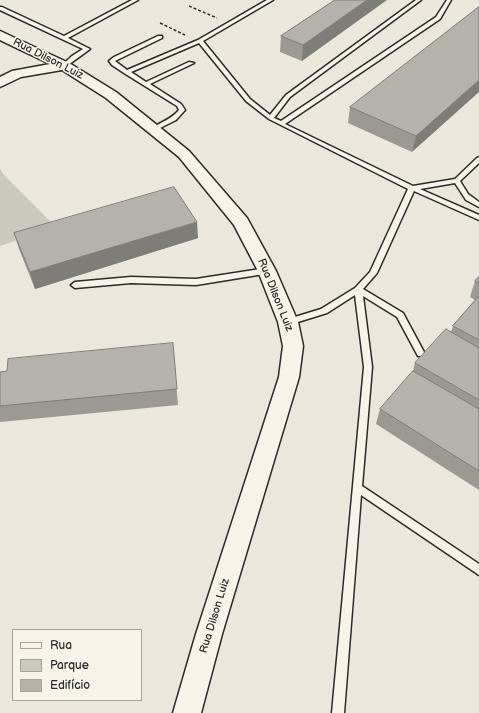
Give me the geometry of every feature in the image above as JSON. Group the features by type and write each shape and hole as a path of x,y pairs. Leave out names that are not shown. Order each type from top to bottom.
{"street":[{"name":"Rua Dilson Luiz","path":"0,35 64,66 111,95 184,154 242,222 267,271 288,322 293,346 289,377 209,634 187,713"},
{"path":"2,82 19,60 20,50 14,42"},
{"path":"2,82 17,74 32,70 64,66"}],"lane":[{"path":"64,38 136,0"},
{"path":"126,72 200,41 271,0"},
{"path":"271,118 288,96 419,0"},
{"path":"282,124 296,112 438,18 449,0"},
{"path":"0,8 87,49 74,57 64,66"},
{"path":"154,129 175,117 182,110 178,105 126,72 112,61 160,37"},
{"path":"200,41 248,100 271,118 412,188 479,218"},
{"path":"145,84 192,63"},
{"path":"412,188 457,182 479,159"},
{"path":"457,182 463,195 470,201 479,205"},
{"path":"288,322 324,311 358,290 373,273 412,188"},
{"path":"76,285 131,280 196,282 267,271"},
{"path":"358,290 400,315 422,354"},
{"path":"338,713 368,367 358,290"},
{"path":"357,487 479,570"}],"path":[{"path":"189,6 231,24"},
{"path":"160,23 200,41"}],"green space":[{"path":"0,168 3,174 56,227 0,246"}],"building":[{"path":"335,0 367,0 303,45 281,36"},
{"path":"479,7 479,80 416,136 350,107"},
{"path":"174,187 197,222 30,272 14,233"},
{"path":"479,277 479,283 475,281"},
{"path":"479,296 479,340 453,326"},
{"path":"446,329 479,348 479,400 415,363"},
{"path":"173,343 177,389 0,406 0,372 7,371 8,359"},
{"path":"413,371 479,409 479,471 380,409"}]}
